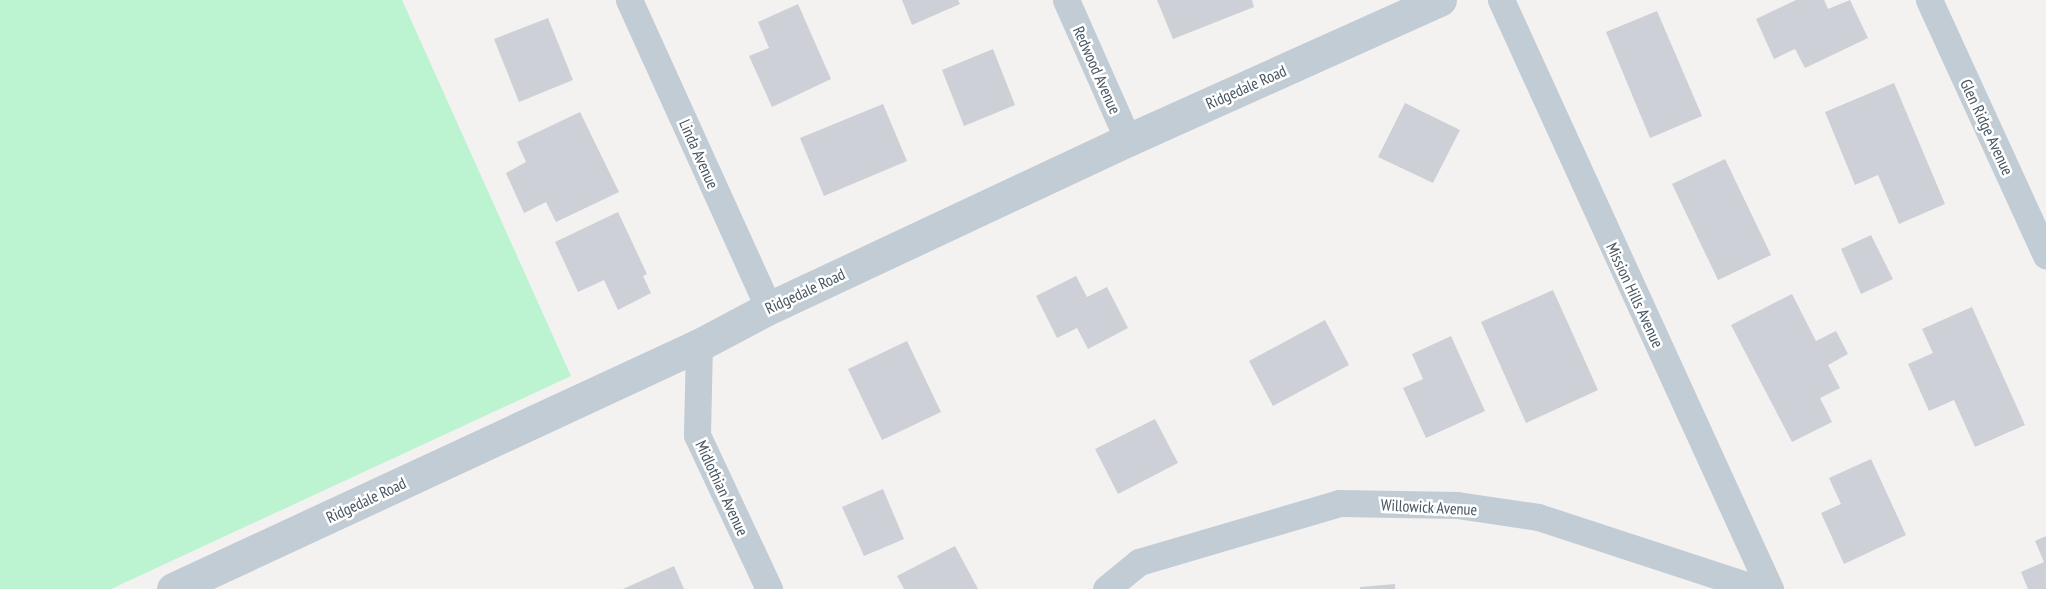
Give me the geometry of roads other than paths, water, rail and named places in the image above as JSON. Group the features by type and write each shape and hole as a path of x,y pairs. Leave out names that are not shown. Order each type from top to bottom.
{"street":[{"name":"Linda Avenue","path":"629,0 769,308"},
{"name":"Redwood Avenue","path":"1066,0 1128,140"},
{"name":"Ridgedale Road","path":"173,589 699,345 769,308 1128,140 1440,0"},
{"name":"Mission Hills Avenue","path":"1501,0 1770,589"},
{"name":"Glen Ridge Avenue","path":"1929,0 2046,255"},
{"name":"Midlothian Avenue","path":"699,345 697,435 769,589"},
{"name":"Willowick Avenue","path":"1106,589 1139,562 1339,503 1457,505 1538,517 1758,589"}]}
